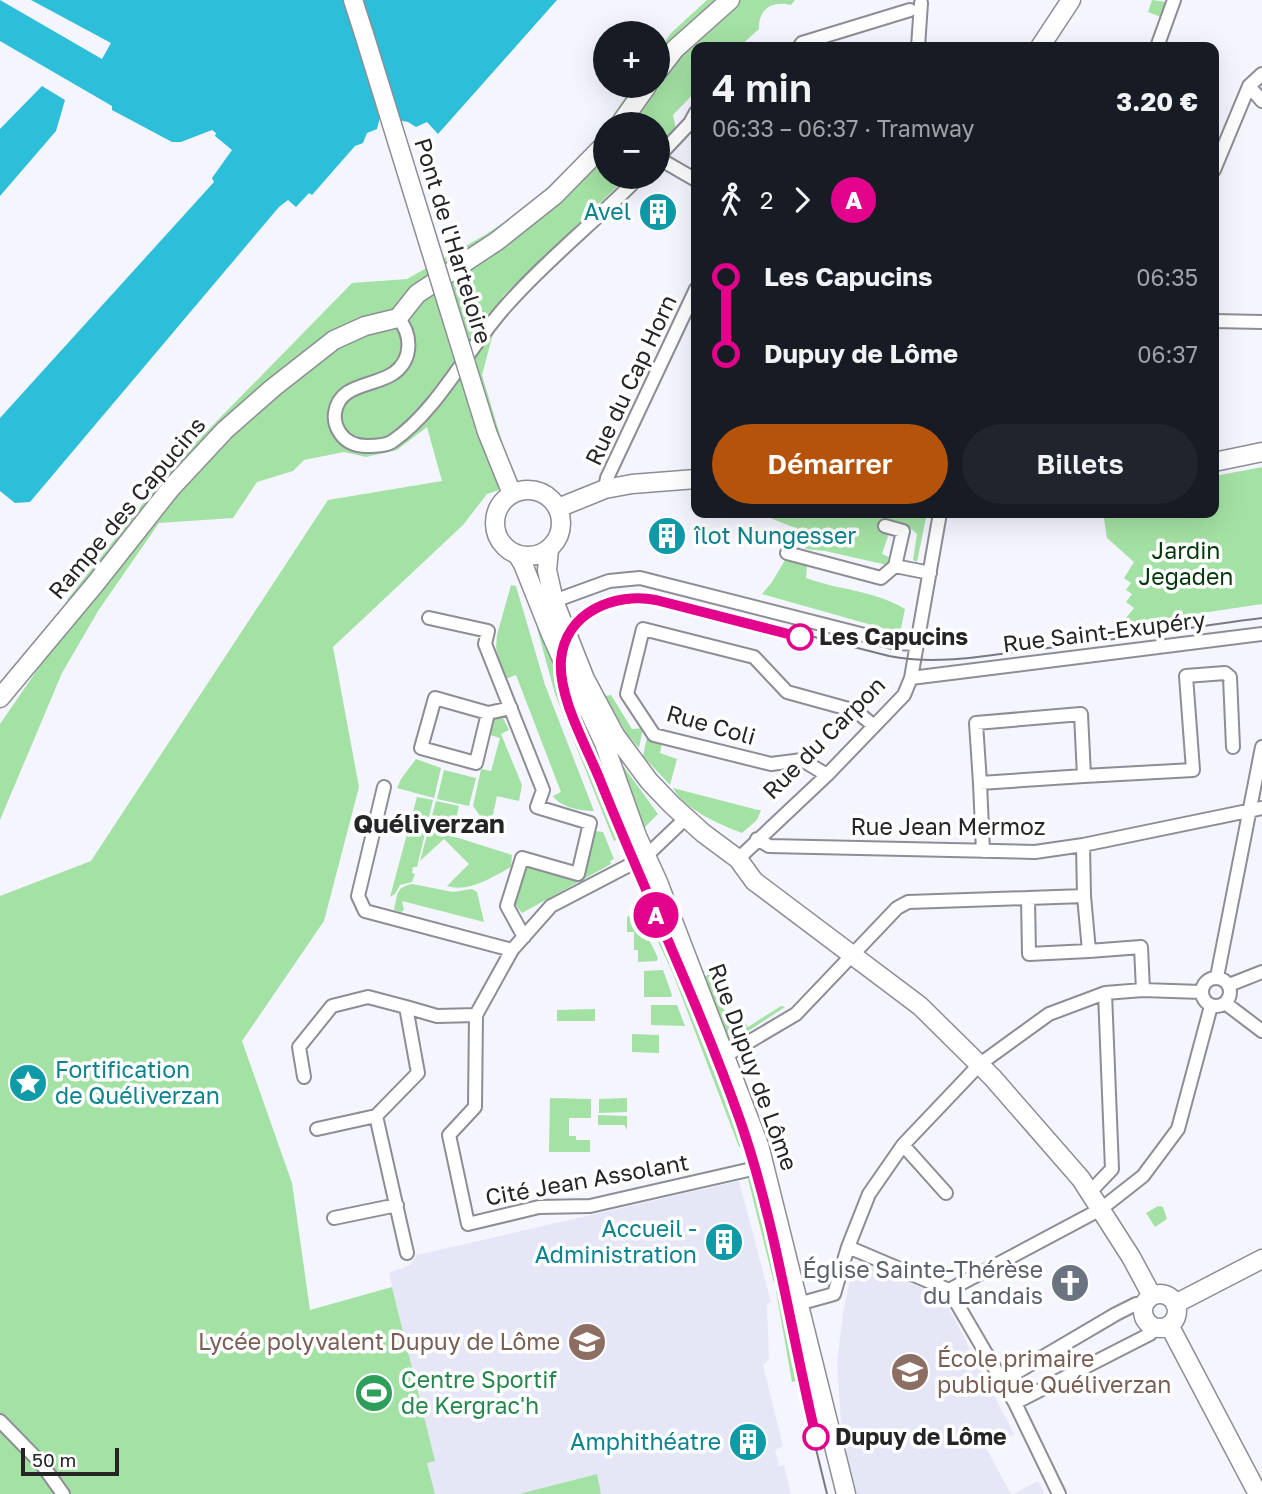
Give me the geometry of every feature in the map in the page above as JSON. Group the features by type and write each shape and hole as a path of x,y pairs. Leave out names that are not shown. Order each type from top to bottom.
{"main road":[{"name":"Pont de l'Harteloire","path":"353,0 486,432 512,494"},
{"path":"670,55 730,0"},
{"path":"1043,42 1071,0"},
{"path":"398,318 418,294 498,241 555,195 593,156"},
{"name":"Rampe des Capucins","path":"0,698 171,488 225,430 334,340 365,326 398,318"},
{"path":"1219,461 1262,452"},
{"path":"558,508 605,489 691,479"},
{"path":"517,554 533,556 549,549 560,530 558,508 537,491 512,494 498,510 495,520 500,541 517,554 523,564 573,684 646,794 738,859 754,881 920,1006 979,1064 1081,1179 1101,1209 1148,1301"},
{"path":"549,549 547,570 554,601 585,678 615,735 696,842 743,877 754,881"},
{"name":"Rue Dupuy de Lôme","path":"588,709 604,743 616,783 645,857 658,882 765,1166 846,1494"},
{"path":"1175,1304 1262,1259"},
{"path":"1162,1327 1176,1316 1175,1304 1165,1295 1148,1301 1142,1311 1146,1321 1162,1327 1253,1492"}],"street":[{"path":"1159,42 1174,0"},
{"path":"805,42 915,7 918,42"},
{"path":"1219,158 1249,86 1262,74"},
{"path":"1249,86 1262,102"},
{"path":"670,145 691,119"},
{"path":"670,165 691,177"},
{"path":"398,318 406,327 409,348 402,364 394,373 352,390 337,405 336,426 341,435 358,446 390,444 413,425 503,308 626,189"},
{"name":"Rue du Cap Horn","path":"605,489 607,478 691,300"},
{"path":"1219,321 1262,322"},
{"name":"Rue du Carpon","path":"738,859 827,775 904,695 911,678 939,518"},
{"path":"788,553 881,578 895,566 904,531 886,526"},
{"path":"895,566 930,573"},
{"path":"554,601 609,582 640,578 896,643 915,644"},
{"path":"429,618 488,631 485,644 543,790 537,807 590,823 578,874 522,858 507,906 524,936"},
{"name":"Rue Coli","path":"827,775 802,760 771,764 654,735 627,694 643,629 754,657 787,692 856,712 874,726"},
{"name":"Rue Saint-Exupéry","path":"911,678 1262,635"},
{"path":"980,783 1193,770 1186,676 1225,673 1230,677 1233,747"},
{"path":"488,713 476,763 421,748 435,698 488,713 511,708"},
{"path":"983,851 976,723 1081,714 1084,776"},
{"path":"1216,977 1262,747"},
{"path":"384,787 358,896 365,911 512,950"},
{"name":"Rue Jean Mermoz","path":"757,839 769,846 1035,852 1083,845 1262,808"},
{"path":"304,1077 299,1047 332,1006 368,997 437,1016 476,1014 512,950 551,906 645,857 682,822"},
{"path":"1083,845 1088,951"},
{"path":"725,1056 796,1013 897,908 908,902 1084,896"},
{"path":"1028,898 1029,954 1141,947 1143,990"},
{"path":"1229,985 1262,972"},
{"path":"1216,977 1229,985 1230,995 1225,1003 1219,1006 1211,1006 1202,998 1203,985 1209,979 1216,977"},
{"path":"798,1304 834,1294 848,1247 869,1194 903,1145 979,1064 1049,1013 1105,993 1143,990 1201,992"},
{"path":"1090,1192 1112,1168 1105,993"},
{"path":"1225,1003 1262,1031"},
{"path":"949,1290 1101,1209 1143,1177 1178,1129 1211,1006"},
{"path":"317,1129 376,1116 418,1073 406,1007"},
{"name":"Cité Jean Assolant","path":"476,1014 475,1108 449,1135 468,1224 540,1207 590,1206 765,1166"},
{"path":"376,1116 407,1253"},
{"path":"903,1145 946,1194"},
{"path":"334,1219 397,1205"},
{"path":"848,1247 949,1290 1015,1403 1059,1494"},
{"path":"1002,1381 1116,1314 1148,1301"},
{"path":"1015,1403 1162,1327"},
{"path":"0,1420 41,1463 63,1494"}],"shaded area":[{"name":"Lycée polyvalent Dupuy de Lôme","path":"739,1181 771,1302 767,1304 769,1359 763,1365 783,1446 775,1450 779,1466 784,1465 791,1494 601,1494 596,1474 519,1494 435,1494 427,1463 434,1461 389,1273 410,1265 417,1255"},
{"name":"École primaire publique Quéliverzan","path":"861,1262 943,1297 1014,1434 986,1448 1011,1494 857,1494 842,1437 837,1363 852,1268"},
{"path":"1038,1481 1045,1494 1013,1494"}],"green space":[{"path":"707,0 795,0 791,5 772,5 764,11 759,29 745,42 691,42 691,96 673,115 676,129 670,135 670,112 615,112 625,98 670,98 670,34"},
{"path":"1152,0 1166,2 1161,17 1148,12"},
{"path":"593,143 593,189 614,189 503,296 482,375 515,485 487,494 463,525 333,647 359,787 324,921 242,1041 292,1183 310,1310 392,1287 435,1461 427,1463 435,1494 0,1494 0,896 91,861 328,500 442,481 427,427 397,450 366,457 344,452 304,460 293,471 257,482 233,518 159,523 98,611 62,673 0,820 0,724 81,606 67,600 170,469 352,283 407,279 485,235 527,207"},
{"name":"Jardin Jegaden","path":"1262,467 1262,604 1129,624 1126,618 1134,608 1126,602 1132,594 1126,590 1131,583 1124,578 1134,562 1107,538 1104,518 1219,518 1219,475"},
{"path":"770,518 926,518 917,562 913,560 917,534 909,527 892,524 882,554 889,557 887,565 805,549 808,533"},
{"path":"795,559 807,566 806,578 870,594 905,609 900,633 762,594 785,560"},
{"path":"511,585 516,586 545,685 594,811 571,808 553,796 561,792 516,675 505,679 496,648"},
{"path":"544,627 594,732 629,834 614,841 555,694 537,628"},
{"path":"611,695 632,729 643,728 639,748 627,734 605,696"},
{"path":"501,714 509,730 501,734 522,785 519,801 497,796 491,823 483,820 473,806 481,769 491,771 500,738 490,735 494,719"},
{"path":"648,732 662,743 660,753 677,759 670,785 643,756"},
{"path":"416,759 441,768 434,798 397,788"},
{"path":"618,759 658,814 643,829"},
{"path":"444,770 476,778 469,806 437,799"},
{"path":"673,788 761,810 757,820 742,833 694,810"},
{"path":"417,797 433,800 417,867 413,867 412,873 415,874 412,882 400,885 390,897"},
{"path":"436,801 459,806 452,836 512,855 511,867 472,886 447,886 469,864 444,839 420,861"},
{"path":"594,831 603,832 614,859 610,861 611,864 522,913 514,903 527,864 581,879"},
{"path":"412,884 453,892 472,889 477,892 484,922 402,901 404,910 394,910 400,890"},
{"path":"656,888 754,1142 739,1147 673,974 637,896"},
{"path":"637,915 658,958 657,961 638,962 638,950 634,950 634,932 627,932 627,917"},
{"path":"663,970 671,997 644,997 644,971"},
{"path":"711,973 721,987 713,993 734,1025 743,1020 748,1027 781,1006 785,1007 736,1039 728,1038 704,977"},
{"path":"651,1005 677,1005 685,1026 651,1025"},
{"path":"595,1009 595,1021 557,1021 557,1010"},
{"path":"632,1034 659,1035 659,1053 632,1052"},
{"path":"550,1098 591,1099 591,1118 569,1118 569,1136 576,1136 576,1140 590,1140 590,1152 549,1152"},
{"path":"627,1098 627,1112 599,1113 599,1099"},
{"path":"598,1115 627,1116 627,1130 624,1125 598,1125"},
{"path":"751,1177 761,1180 789,1280 774,1283 748,1179"},
{"path":"1158,1206 1163,1207 1167,1219 1155,1227 1146,1213"},
{"path":"791,1287 813,1377 792,1382 776,1291"},
{"name":"Centre Sportif de Kergrac'h","path":"597,1474 601,1494 519,1494"}],"water":[{"path":"0,0 102,59 111,43 31,0 557,0 438,134 427,122 416,127 408,122 380,117 377,129 367,133 363,143 355,146 312,195 309,193 296,207 288,200 279,207 30,502 15,503 0,491 0,418 214,182 212,178 232,150 215,136 216,133 212,130 181,142 172,142 112,110 112,106 0,41"},
{"path":"42,86 65,100 56,131 0,196 0,129"}],"tram line":[{"path":"827,1494 796,1367 778,1277 737,1122 678,969 637,883 561,691 558,668 560,647 568,630 579,615 594,604 613,597 633,595 656,597 889,656 939,660 973,658 1262,618"},
{"name":"A","path":"800,637 656,600 629,597 599,605 582,618 572,630 561,656 561,678 640,882 680,965 748,1143 784,1285 796,1354 816,1437"}],"place":[{"name":"Avel","path":"658,212"},
{"name":"îlot Nungesser","path":"667,536"},
{"name":"Les Capucins","path":"800,637"},
{"name":"Fortification de Quéliverzan","path":"28,1083"},
{"name":"Accueil - Administration","path":"724,1242"},
{"name":"Église Sainte-Thérèse du Landais","path":"1070,1283"},
{"name":"Lycée polyvalent Dupuy de Lôme","path":"587,1342"},
{"name":"École primaire publique Quéliverzan","path":"910,1372"},
{"name":"Centre Sportif de Kergrac'h","path":"374,1393"},
{"name":"Dupuy de Lôme","path":"816,1437"},
{"name":"Amphithéatre","path":"748,1442"}],"district":[{"name":"Quéliverzan","path":"429,824"}]}
